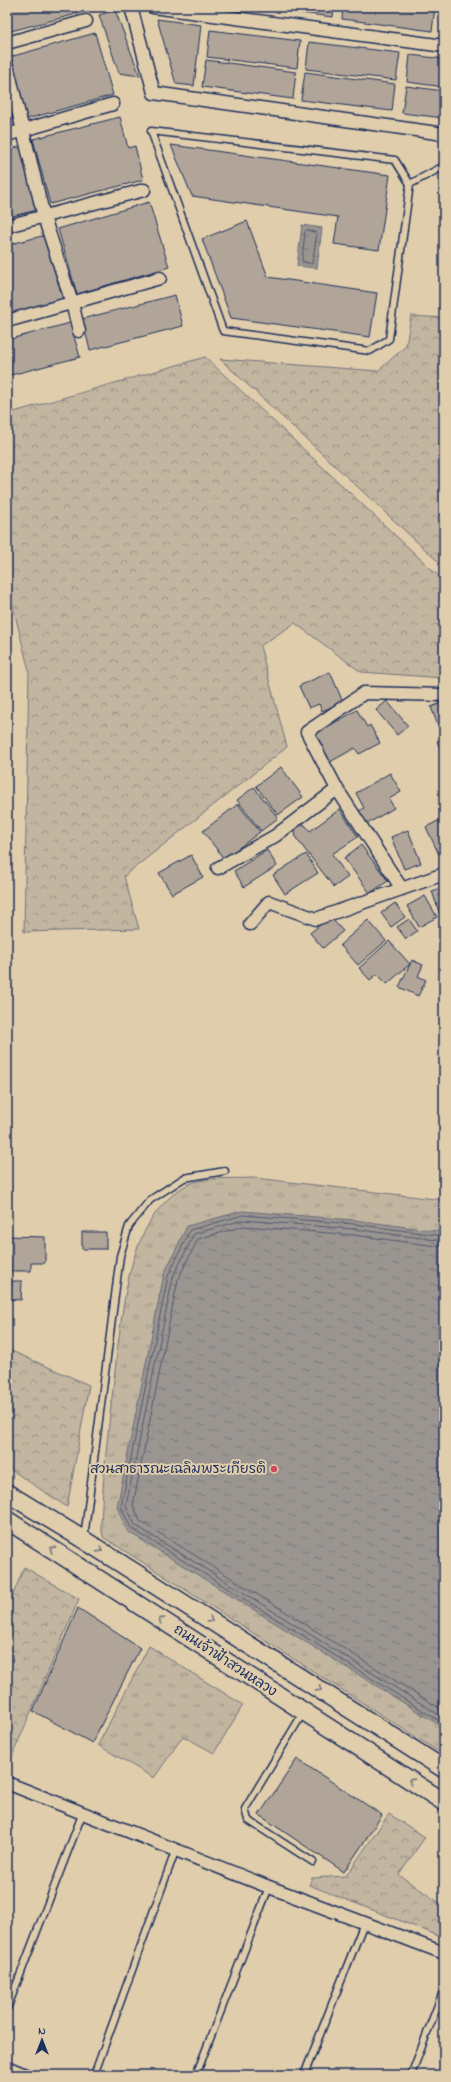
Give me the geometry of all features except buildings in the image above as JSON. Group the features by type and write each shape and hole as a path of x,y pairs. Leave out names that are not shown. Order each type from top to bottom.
{"main road":[{"name":"ถนนเจ้าฟ้าสวนหลวง","path":"7,1493 84,1540 444,1768"},
{"name":"ถนนเจ้าฟ้าสวนหลวง","path":"7,1520 444,1802"}],"street":[{"path":"131,7 154,93 444,134"},
{"path":"153,7 444,46"},
{"path":"7,43 86,21"},
{"path":"7,65 44,217 72,303 79,331"},
{"path":"7,135 114,104"},
{"path":"7,226 144,190"},
{"path":"7,321 160,278"},
{"path":"402,889 337,789 307,732 364,693 444,695"},
{"path":"218,868 275,836 337,789"},
{"path":"250,924 269,902 316,919 444,874"},
{"path":"7,1783 269,1887 444,1953"}],"lane":[{"path":"151,131 395,160 410,184 389,339 370,351 223,331 151,131"},
{"path":"410,184 444,166"},
{"path":"84,1540 119,1264 129,1226 150,1200 184,1178 225,1171"},
{"path":"304,1712 245,1809 248,1820 313,1862"},
{"path":"7,2009 83,1812"},
{"path":"94,2075 176,1849"},
{"path":"196,2075 269,1887"},
{"path":"304,2075 364,1923"},
{"path":"411,2075 444,1989"},
{"path":"7,2064 33,2075"}],"green space":[{"path":"411,316 444,318 444,567 220,359 378,371 406,346"},
{"path":"205,357 444,581 444,678 361,672 295,623 260,646 287,747 124,876 139,929 24,932 29,671 7,582 7,414"},
{"name":"สวนสาธารณะเฉลิมพระเกียรติ","path":"228,1178 255,1178 444,1200 444,1755 103,1537 101,1525 103,1484 119,1335 129,1275 141,1240 150,1222 161,1206 175,1193 190,1183"},
{"path":"7,1349 89,1385 67,1507 7,1467"},
{"path":"24,1567 79,1599 7,1768 7,1610"},
{"path":"149,1646 243,1705 214,1753 183,1736 154,1778 98,1745"},
{"path":"389,1814 425,1837 399,1875 444,1906 444,1938 309,1885 312,1878 346,1876"}],"water":[{"path":"302,225 322,228 317,268 297,266"},
{"name":"สวนสาธารณะเฉลิมพระเกียรติ","path":"242,1211 354,1220 444,1232 444,1728 127,1531 117,1507 164,1274 187,1226"}],"place":[{"name":"สวนสาธารณะเฉลิมพระเกียรติ","path":"274,1469"}]}
